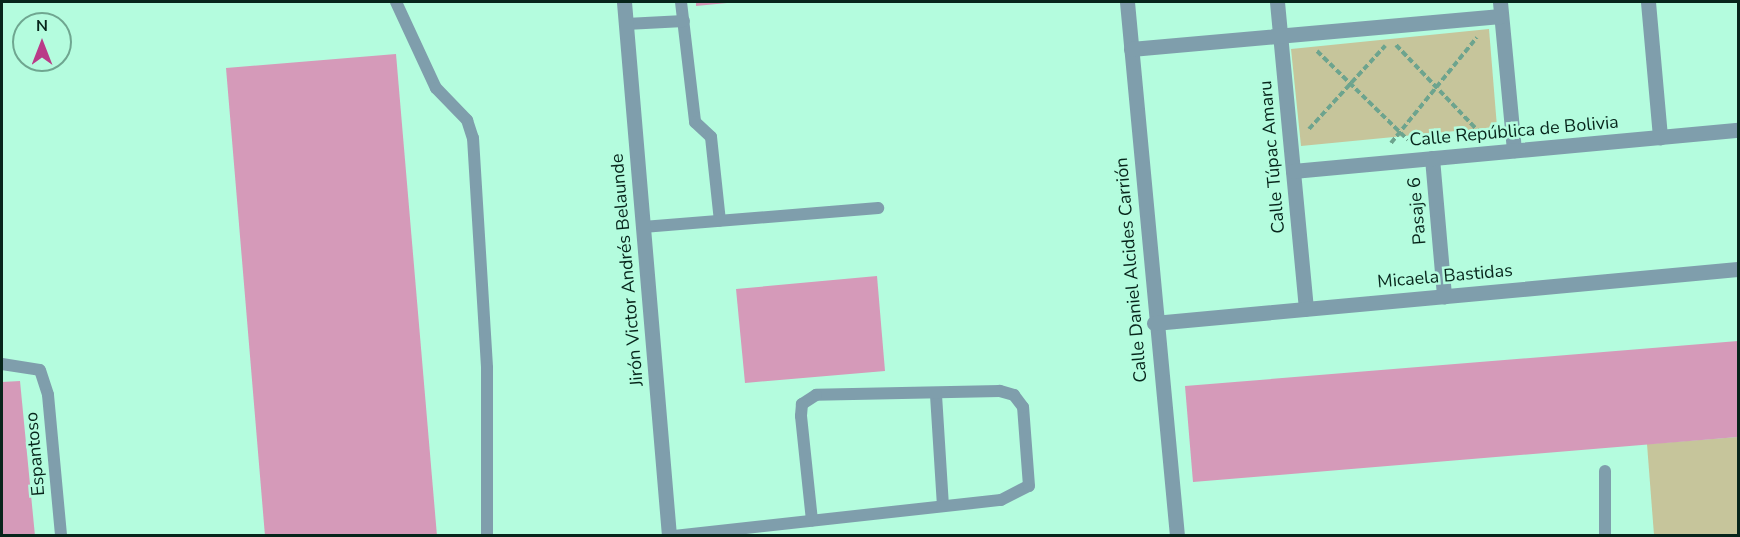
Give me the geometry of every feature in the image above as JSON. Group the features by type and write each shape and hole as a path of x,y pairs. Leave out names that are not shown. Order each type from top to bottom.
{"street":[{"name":"Jirón Victor Andrés Belaunde","path":"624,2 669,536"},
{"name":"Calle Daniel Alcides Carrión","path":"1127,2 1154,323 1177,536"},
{"name":"Calle Túpac Amaru","path":"1277,2 1306,309"},
{"path":"1648,2 1660,137"},
{"path":"1131,49 1280,36 1499,11 1514,150"},
{"name":"Calle República de Bolivia","path":"1293,171 1738,130"},
{"name":"Pasaje 6","path":"1427,158 1444,296"},
{"name":"Micaela Bastidas","path":"1154,323 1738,269"}],"lane":[{"path":"396,2 436,88 467,120 473,138 487,368 487,536"},
{"path":"681,2 695,122 711,137 720,221"},
{"path":"626,24 684,21"},
{"path":"643,227 878,208"},
{"name":"Espantoso","path":"2,364 40,370 48,395 61,536"},
{"path":"675,536 1001,500 1029,486 1029,461 1023,407 1014,395 816,395 802,404 812,520"},
{"path":"936,395 943,506"},
{"path":"1605,471 1605,536"}],"path":[{"path":"1380,162 1399,129 1499,11"},
{"path":"1299,34 1427,158"},
{"path":"1291,150 1390,39 1437,85 1497,152"}],"green space":[{"path":"1489,29 1497,127 1301,146 1291,49"},
{"path":"1738,437 1738,535 1654,535 1647,444"}],"building":[{"path":"696,2 727,2 727,3 696,6"},
{"path":"396,54 437,536 265,536 226,68"},
{"path":"877,276 885,371 745,383 736,289"},
{"path":"1738,341 1738,437 1193,482 1185,386"},
{"path":"20,381 35,536 2,536 2,382"}]}
